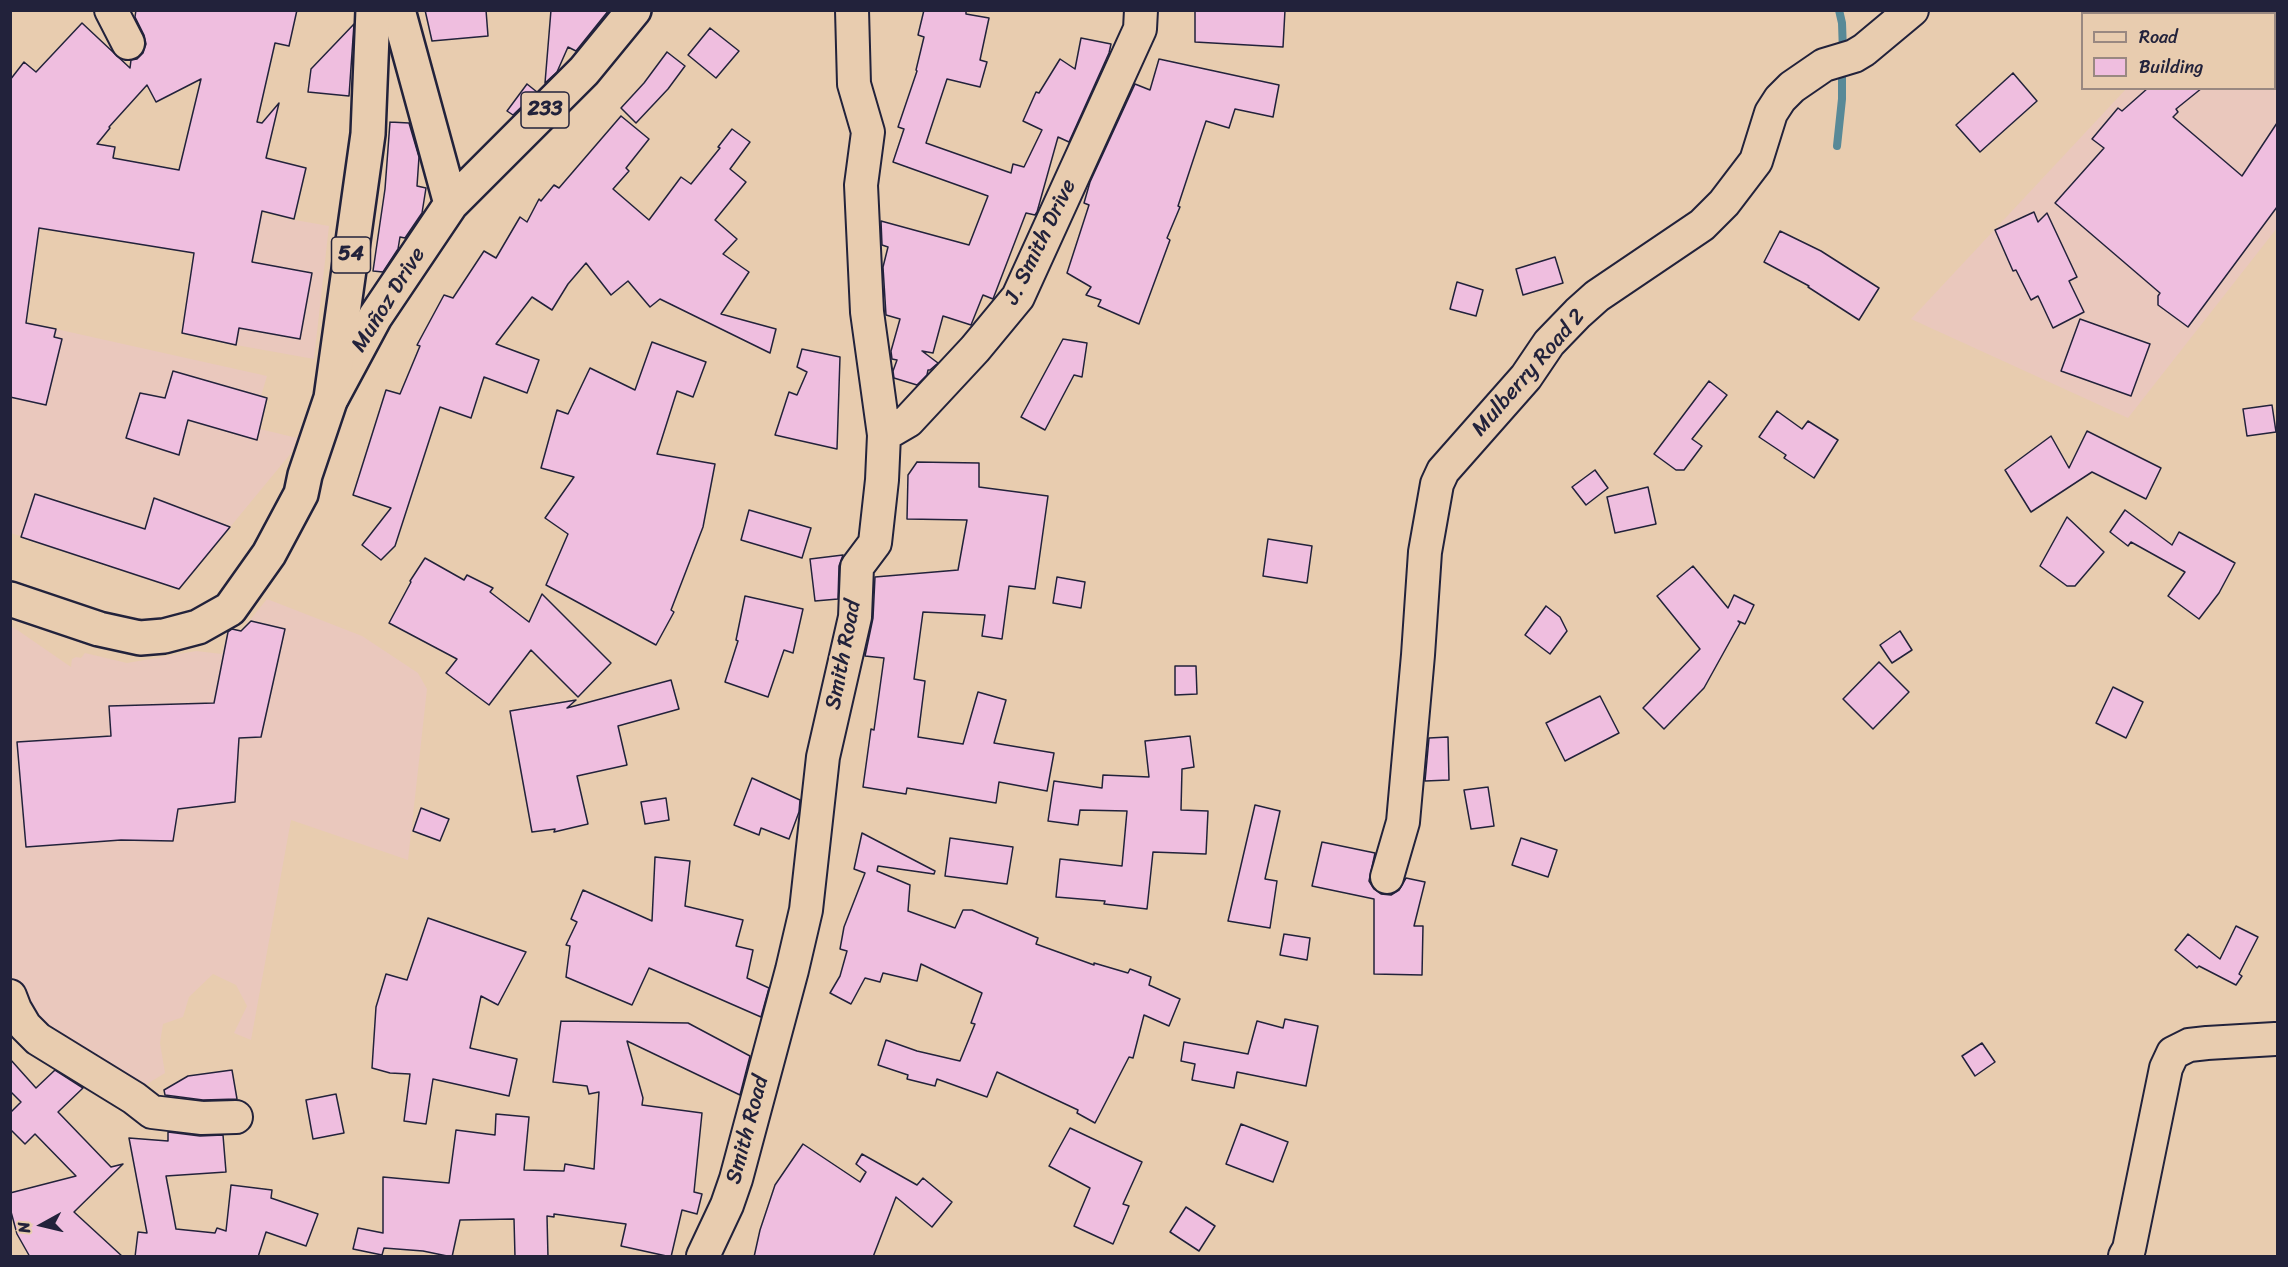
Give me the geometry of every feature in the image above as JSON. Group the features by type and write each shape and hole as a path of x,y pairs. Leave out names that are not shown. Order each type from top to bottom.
{"main road":[{"name":"54","path":"10,599 99,629 140,638 164,636 198,627 230,609 269,554 301,494 305,475 331,398 368,134 373,10"},
{"path":"398,10 451,204"},
{"name":"Muñoz Drive","path":"331,398 375,317 451,204 584,71 634,10"}],"street":[{"path":"111,10 128,43"},
{"name":"Smith Road","path":"703,1257 727,1205 736,1179 790,980 806,910 823,757 855,617 857,567 875,543 884,435 867,312 861,185 868,132 854,84 852,10"},
{"name":"J. Smith Drive","path":"884,435 908,422 989,333 1018,297 1140,29 1141,10"},
{"name":"Mulberry Road 2","path":"1387,877 1402,822 1425,552 1437,484 1443,471 1526,377 1549,343 1578,313 1597,296 1702,225 1724,203 1756,161 1771,113 1792,87 1824,65 1854,56 1873,44 1912,10"},
{"path":"10,996 25,1026 38,1039 134,1098 152,1112 202,1118 236,1117"},
{"path":"2125,1257 2129,1249 2166,1068 2173,1053 2189,1045 2207,1042 2275,1039"}],"shaded area":[{"path":"2198,10 2277,11 2277,228 2128,418 1911,319 2125,90 2276,90 2276,12 2197,12"},
{"path":"261,214 329,226 314,359 236,345"},
{"path":"11,319 267,376 261,396 267,398 260,429 297,438 292,452 179,589 11,533"},
{"path":"267,599 362,636 418,673 427,689 408,860 291,820 251,1040 234,1033 247,1006 236,985 213,974 189,997 183,1017 163,1024 160,1043 165,1073 139,1089 82,1055 21,1006 11,974 10,625 71,667 72,659 81,658 85,653 127,663 196,651 222,654 229,629 241,631"}],"building":[{"path":"136,10 297,10 289,46 275,43 257,122 262,123 279,103 266,158 306,168 294,219 262,211 252,262 312,273 300,339 239,328 236,345 182,333 194,253 39,228 26,323 56,329 54,337 62,339 46,405 10,397 10,80 24,62 36,72 82,23 130,68 131,60 137,59 143,53 146,44 135,17","holes":["201,79 179,170 113,158 115,147 97,144 109,127 147,85 156,102"]},
{"path":"425,10 486,10 488,36 432,41"},
{"path":"551,10 609,10 576,51 568,47 557,72 545,83"},
{"path":"924,10 966,10 966,14 989,18 980,60 987,62 980,87 947,79 926,143 1011,173 1013,164 1024,167 1042,130 1023,121 1036,92 1039,93 1060,59 1075,69 1081,38 1111,44 1069,142 1058,137 1037,212 1035,215 1026,213 993,299 983,295 971,325 943,316 933,353 922,351 938,363 928,370 927,375 917,385 894,378 893,371 897,360 892,359 891,351 900,319 886,315 883,267 888,247 882,245 881,221 969,245 988,196 893,162 904,129 898,127 917,71 924,37 918,35"},
{"path":"1195,10 1285,10 1283,47 1195,42"},
{"path":"354,24 349,96 308,92 311,69"},
{"path":"710,28 739,51 716,78 688,55"},
{"path":"667,52 685,66 668,89 636,123 621,108 644,83"},
{"path":"1159,59 1279,85 1273,117 1235,109 1229,128 1206,121 1178,206 1180,207 1167,238 1170,240 1139,324 1098,306 1101,300 1086,295 1091,287 1067,273 1089,205 1084,203 1090,182 1135,84 1150,90"},
{"path":"2013,73 2037,101 1980,152 1956,125"},
{"path":"527,84 537,92 513,115 507,111"},
{"path":"2146,90 2200,90 2176,109 2178,112 2173,117 2242,176 2277,123 2277,207 2188,327 2158,305 2160,293 2055,203 2104,148 2092,139 2118,108 2122,111"},
{"path":"621,116 649,139 626,168 629,171 613,189 649,220 681,177 691,184 732,129 750,142 730,169 746,182 715,220 737,239 723,254 749,272 721,314 776,329 770,353 660,299 650,307 628,281 611,295 586,263 568,284 552,310 532,297 496,344 539,360 527,393 484,377 471,418 440,407 395,546 381,560 362,545 391,508 353,495 386,390 400,394 420,346 417,345 444,295 453,298 484,251 496,258 520,217 527,222 539,199 541,201 554,185 559,188"},
{"path":"390,122 409,123 419,157 417,186 426,188 422,213 405,238 400,237 398,249 383,272 373,271 385,189"},
{"path":"2034,212 2038,222 2047,213 2077,277 2069,281 2084,312 2053,328 2038,296 2031,300 2016,270 2013,271 1995,230"},
{"path":"1780,231 1821,251 1879,288 1859,320 1809,286 1764,262"},
{"path":"1555,257 1563,283 1523,295 1516,269"},
{"path":"1457,282 1483,290 1476,316 1450,309"},
{"path":"2080,319 2150,344 2131,396 2061,371"},
{"path":"1063,339 1087,343 1082,377 1074,375 1045,430 1021,417"},
{"path":"652,342 706,362 693,397 677,391 657,454 715,464 703,527 671,610 674,612 656,645 546,585 568,534 545,518 574,477 541,468 557,410 568,414 590,368 635,390"},
{"path":"802,349 840,357 837,449 775,435 789,392 797,395 807,372 797,367"},
{"path":"173,371 267,398 257,440 188,420 179,455 126,438 140,393 165,398"},
{"path":"1709,381 1727,395 1692,439 1702,446 1684,470 1676,470 1654,454"},
{"path":"2272,405 2276,432 2247,436 2243,409"},
{"path":"1777,411 1802,429 1808,421 1838,440 1814,478 1784,458 1786,455 1759,437"},
{"path":"2087,431 2161,468 2146,499 2092,472 2031,512 2005,470 2051,436 2069,468"},
{"path":"917,462 979,463 979,487 1048,496 1035,589 1009,586 1002,639 982,636 985,615 923,612 914,679 925,681 918,737 963,744 978,692 1006,700 994,743 1054,753 1047,791 999,782 996,803 907,788 906,794 863,787 884,658 865,656 873,618 875,577 958,570 967,520 907,519 908,475"},
{"path":"1595,470 1608,488 1586,505 1572,487"},
{"path":"1648,487 1656,524 1615,533 1607,497"},
{"path":"35,494 145,529 154,498 230,527 179,589 21,537"},
{"path":"749,510 811,528 802,558 741,540"},
{"path":"2125,510 2172,545 2179,532 2235,563 2219,593 2199,619 2168,596 2185,572 2131,542 2128,546 2110,532"},
{"path":"2067,517 2104,552 2075,586 2067,586 2040,566"},
{"path":"1268,539 1312,546 1307,583 1263,576"},
{"path":"843,555 839,566 838,599 815,601 810,559"},
{"path":"425,558 464,580 467,575 493,588 490,592 529,622 542,594 611,663 578,697 531,650 489,705 446,673 457,659 389,623 410,581"},
{"path":"1693,566 1728,608 1734,595 1754,605 1745,624 1738,621 1740,623 1704,688 1664,729 1643,708 1700,649 1657,596"},
{"path":"1057,577 1085,582 1081,608 1053,603"},
{"path":"745,596 803,609 793,653 784,650 768,697 725,682 738,641 736,640"},
{"path":"1546,606 1560,617 1567,631 1550,654 1525,635"},
{"path":"251,621 285,629 261,737 239,738 235,802 178,809 173,841 121,840 26,847 17,742 111,736 109,706 214,703 228,632 232,629 241,631"},
{"path":"1900,631 1912,650 1892,663 1880,645"},
{"path":"1879,662 1909,692 1873,729 1843,699"},
{"path":"1175,666 1196,666 1197,694 1175,695"},
{"path":"671,680 679,709 618,726 627,765 577,776 588,824 554,832 555,829 532,832 510,711 576,700 567,708"},
{"path":"2113,687 2143,702 2126,738 2096,723"},
{"path":"1600,696 1619,733 1565,761 1546,723"},
{"path":"1190,736 1194,767 1182,769 1181,810 1208,811 1206,854 1153,852 1147,909 1104,904 1105,901 1056,897 1060,859 1122,866 1127,811 1080,810 1078,825 1048,821 1054,781 1102,788 1103,775 1149,777 1145,741"},
{"path":"1448,737 1449,780 1425,781 1429,738"},
{"path":"752,778 800,800 799,812 789,839 761,828 759,835 734,825"},
{"path":"1488,787 1494,826 1471,829 1464,790"},
{"path":"666,798 669,820 645,824 641,802"},
{"path":"1255,805 1280,811 1265,879 1277,881 1270,928 1228,921"},
{"path":"421,808 449,819 440,841 413,831"},
{"path":"862,833 935,871 934,874 878,866 877,871 910,885 908,911 955,928 963,910 972,910 1038,938 1036,944 1094,965 1094,963 1128,973 1130,969 1151,977 1149,985 1180,999 1169,1026 1144,1015 1133,1058 1129,1057 1095,1123 1077,1113 1078,1110 997,1072 987,1097 937,1079 935,1086 907,1079 908,1075 878,1065 886,1040 917,1051 960,1061 975,1024 971,1023 982,993 921,964 917,981 883,973 880,982 865,978 851,1004 830,993 840,976 847,951 840,949 844,927 865,873 854,869"},
{"path":"950,838 1013,847 1007,884 945,876"},
{"path":"1521,838 1557,850 1548,877 1512,865"},
{"path":"1322,842 1375,853 1369,881 1381,894 1391,895 1399,890 1406,878 1425,882 1414,926 1423,926 1422,975 1374,974 1374,899 1312,886"},
{"path":"655,857 690,861 685,906 743,920 736,946 753,950 747,978 769,988 761,1017 649,968 632,1005 566,977 570,946 566,945 577,922 571,919 583,890 652,921"},
{"path":"428,918 526,952 498,1005 481,996 470,1048 517,1059 509,1096 433,1079 426,1124 404,1121 410,1074 390,1073 372,1068 376,1007 386,974 407,980"},
{"path":"2236,926 2258,937 2239,974 2242,976 2236,985 2199,966 2197,968 2175,950 2188,934 2220,959"},
{"path":"1284,934 1310,938 1307,960 1280,955"},
{"path":"1285,1019 1318,1026 1306,1086 1237,1072 1234,1088 1192,1080 1195,1064 1181,1061 1184,1042 1248,1054 1257,1021 1283,1028"},
{"path":"561,1021 688,1023 750,1056 740,1095 627,1041 643,1098 642,1105 702,1113 694,1192 702,1194 697,1214 682,1210 671,1257 621,1246 626,1224 554,1214 554,1217 547,1216 548,1257 515,1257 514,1219 460,1220 452,1257 423,1251 384,1248 382,1255 353,1249 358,1228 383,1233 383,1177 449,1183 456,1130 495,1135 496,1114 529,1117 524,1170 564,1171 565,1164 594,1169 599,1092 589,1094 587,1086 553,1082"},
{"path":"1982,1043 1995,1062 1975,1076 1962,1056"},
{"path":"10,1059 36,1088 55,1070 83,1088 58,1112 111,1167 123,1164 74,1212 123,1257 30,1257 17,1234 10,1208 10,1193 76,1176 35,1134 25,1144 10,1129 10,1113 21,1102 10,1091"},
{"path":"232,1070 237,1099 203,1100 165,1095 164,1090 188,1076"},
{"path":"336,1094 344,1133 313,1139 306,1100"},
{"path":"1241,1124 1288,1142 1273,1182 1226,1164"},
{"path":"1070,1128 1142,1162 1123,1204 1129,1206 1113,1244 1074,1226 1090,1188 1049,1166"},
{"path":"168,1132 200,1136 223,1135 226,1172 166,1176 176,1229 215,1233 217,1228 226,1231 231,1185 272,1190 271,1198 318,1214 306,1246 266,1232 258,1257 135,1257 138,1232 147,1233 129,1138 168,1141"},
{"path":"803,1144 860,1182 866,1172 856,1164 862,1154 917,1185 923,1178 952,1202 932,1227 896,1197 873,1257 754,1257 760,1230 775,1185"},
{"path":"1186,1207 1215,1226 1199,1251 1170,1232"}],"waterway":[{"path":"1839,10 1843,52"},
{"path":"1837,146 1842,99 1842,65"}]}
